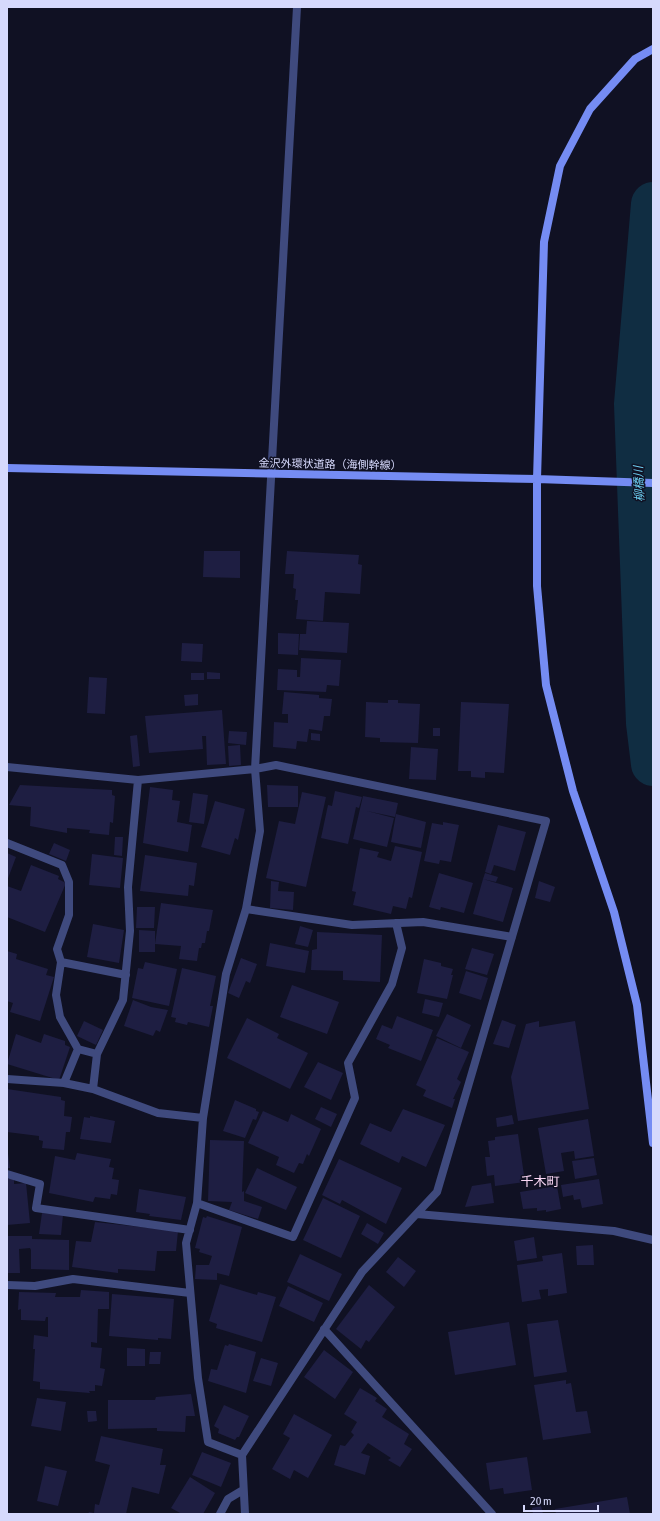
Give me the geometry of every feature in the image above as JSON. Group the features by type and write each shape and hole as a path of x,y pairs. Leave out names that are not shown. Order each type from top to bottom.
{"street":[{"path":"242,1455 208,1442 198,1378 186,1243 197,1203 203,1118 226,974 246,909 260,831 255,769 297,7"},
{"path":"653,49 635,59 590,109 560,166 544,242 537,479 537,586 546,685 573,791 614,912 637,1005 653,1143"},
{"name":"金沢外環状道路（海側幹線）","path":"7,468 537,479 653,483"},
{"path":"7,767 138,780 255,769 276,765 546,821 437,1192 362,1272 242,1455 245,1514"},
{"path":"93,1089 96,1054 123,1000 130,931 128,887 138,780"},
{"path":"7,843 62,865 69,882 69,915 57,950 61,962 56,995 58,1010 78,1049 96,1054"},
{"path":"246,909 352,925 423,922 512,937"},
{"path":"197,1203 293,1237 355,1098 348,1063 392,984 402,948 396,923"},
{"path":"61,962 126,974"},
{"path":"64,1084 78,1049"},
{"path":"7,1078 64,1084 93,1089 158,1113 203,1118"},
{"path":"7,1174 40,1184 36,1208 190,1230"},
{"path":"417,1214 614,1230 653,1240"},
{"path":"7,1285 35,1286 73,1279 190,1293"},
{"path":"324,1329 492,1514"},
{"path":"220,1514 228,1499 243,1490"}],"building":[{"path":"204,551 240,551 240,578 203,577"},
{"path":"287,551 359,555 358,564 362,565 360,594 325,592 323,621 296,619 298,600 295,600 296,589 293,588 294,574 285,574"},
{"path":"307,621 349,623 347,653 299,650 300,634 306,634"},
{"path":"278,633 299,634 298,655 278,654"},
{"path":"182,643 203,644 202,662 181,661"},
{"path":"301,658 341,660 339,686 327,685 326,692 277,690 278,669 297,670 297,677 300,677"},
{"path":"207,672 220,673 220,679 207,679"},
{"path":"191,673 204,673 204,680 191,680"},
{"path":"89,677 107,678 105,714 87,713"},
{"path":"284,692 319,695 319,698 332,699 330,716 324,716 322,731 309,729 307,742 297,741 296,749 273,747 274,722 288,723 288,714 282,714"},
{"path":"198,694 198,705 185,706 184,695"},
{"path":"388,700 398,700 398,703 420,704 418,743 380,742 380,738 365,737 366,702 388,703"},
{"path":"461,702 509,704 504,773 485,772 485,778 471,777 471,771 458,771"},
{"path":"222,710 226,764 207,765 206,736 202,736 203,749 149,753 145,716"},
{"path":"433,728 440,728 440,736 433,736"},
{"path":"229,731 247,732 246,745 228,743"},
{"path":"311,733 320,734 320,741 311,740"},
{"path":"137,735 140,766 133,767 130,736"},
{"path":"240,745 241,765 229,766 228,746"},
{"path":"411,747 438,749 436,780 409,779"},
{"path":"20,785 112,790 112,795 115,796 113,823 110,822 109,835 89,833 90,830 67,828 67,833 30,826 31,807 9,805"},
{"path":"267,785 298,786 298,807 268,807"},
{"path":"150,787 173,790 172,800 180,801 177,822 192,825 188,852 143,843"},
{"path":"335,791 362,797 359,808 356,807 348,844 321,838 328,805 332,806"},
{"path":"302,792 326,797 306,887 266,878 279,821 295,824"},
{"path":"193,793 208,795 204,824 189,822"},
{"path":"363,796 398,803 395,817 367,811 394,818 387,847 353,839"},
{"path":"215,801 245,809 238,840 235,838 230,855 201,847"},
{"path":"396,814 426,822 421,848 391,842"},
{"path":"443,822 459,825 451,862 440,860 439,864 424,861 432,823 443,825"},
{"path":"498,825 526,832 515,871 494,865 491,874 485,872"},
{"path":"115,837 123,837 122,856 114,855"},
{"path":"54,843 70,850 66,861 49,854"},
{"path":"395,846 422,852 412,898 409,897 406,909 393,906 391,914 353,905 356,892 352,891 360,848 379,852 377,857 391,861"},
{"path":"7,853 16,857 7,881"},
{"path":"92,854 123,858 120,888 89,885"},
{"path":"145,855 197,863 194,886 189,885 188,896 140,891"},
{"path":"31,865 59,876 58,879 66,883 45,932 7,917 7,886 21,891"},
{"path":"439,873 473,883 464,913 441,907 440,910 429,907"},
{"path":"485,873 498,877 496,882 483,879"},
{"path":"483,879 513,888 503,922 473,914"},
{"path":"271,881 279,882 278,891 294,892 293,910 270,908"},
{"path":"539,881 555,887 550,902 535,898"},
{"path":"161,903 213,910 209,931 207,931 205,943 202,943 201,948 199,948 197,961 179,959 181,946 155,944"},
{"path":"137,907 155,907 154,928 136,928"},
{"path":"93,924 124,930 119,963 87,957"},
{"path":"300,926 313,930 308,947 295,944"},
{"path":"139,930 155,931 155,952 139,952"},
{"path":"317,932 382,935 380,982 343,980 343,971 311,970 312,950 317,949"},
{"path":"270,943 309,951 305,973 266,966"},
{"path":"472,948 494,954 487,975 465,969"},
{"path":"7,951 17,954 16,959 48,969 46,975 54,977 40,1021 10,1012 13,1003 7,1001"},
{"path":"241,958 257,964 250,983 246,981 239,998 228,993"},
{"path":"424,959 441,963 441,966 453,969 447,999 417,993"},
{"path":"145,962 177,969 169,1006 132,998 138,968 143,969"},
{"path":"182,968 216,976 210,1006 213,1006 209,1027 188,1022 187,1025 175,1022 176,1018 171,1017"},
{"path":"466,971 488,978 481,1000 459,993"},
{"path":"292,985 339,1002 327,1034 280,1017"},
{"path":"425,999 443,1003 439,1017 422,1013"},
{"path":"133,1000 151,1007 168,1010 160,1032 156,1030 153,1036 124,1026"},
{"path":"447,1014 471,1025 461,1048 436,1036"},
{"path":"397,1016 433,1030 421,1061 388,1048 390,1045 376,1039 382,1025 392,1029"},
{"path":"247,1018 279,1034 277,1038 308,1053 290,1089 227,1058"},
{"path":"502,1020 516,1025 509,1048 493,1044"},
{"path":"84,1021 103,1030 96,1045 77,1036"},
{"path":"539,1021 539,1027 575,1021 589,1109 518,1121 511,1077 526,1024"},
{"path":"16,1034 41,1043 44,1034 65,1041 65,1045 70,1047 59,1080 7,1064"},
{"path":"437,1038 469,1052 457,1079 461,1082 453,1099 455,1099 452,1108 423,1096 426,1090 416,1085"},
{"path":"318,1062 343,1073 331,1100 304,1087"},
{"path":"7,1089 61,1097 61,1100 65,1101 64,1116 72,1117 70,1132 66,1132 64,1150 42,1148 43,1141 39,1140 39,1136 7,1132"},
{"path":"235,1100 256,1109 256,1111 259,1112 256,1120 253,1119 245,1138 223,1131"},
{"path":"321,1107 337,1114 331,1127 315,1119"},
{"path":"403,1109 445,1125 426,1167 402,1156 399,1163 360,1144 370,1123 391,1132"},
{"path":"263,1111 288,1122 291,1114 321,1129 309,1156 307,1154 303,1164 299,1163 294,1173 276,1165 279,1157 248,1143"},
{"path":"512,1115 514,1124 497,1127 496,1118"},
{"path":"90,1116 115,1121 111,1143 80,1139 84,1117 90,1118"},
{"path":"588,1119 594,1156 575,1159 574,1151 561,1153 564,1171 546,1174 538,1128"},
{"path":"518,1134 525,1182 495,1186 494,1175 487,1176 485,1157 490,1157 488,1141 495,1140 495,1137"},
{"path":"210,1140 244,1141 242,1192 244,1191 244,1201 262,1207 258,1219 229,1210 232,1202 208,1201"},
{"path":"7,1146 10,1168 7,1168"},
{"path":"77,1153 111,1159 109,1167 114,1168 112,1179 119,1180 117,1195 111,1194 110,1199 95,1197 93,1202 49,1193 55,1156 75,1160"},
{"path":"594,1158 597,1175 575,1179 572,1161"},
{"path":"339,1159 402,1188 386,1224 342,1200 340,1204 322,1195"},
{"path":"257,1168 297,1187 286,1210 245,1193"},
{"path":"7,1179 14,1179 14,1184 26,1183 30,1223 7,1225"},
{"path":"599,1179 603,1204 582,1208 580,1199 574,1200 573,1195 563,1197 561,1185"},
{"path":"491,1183 494,1203 465,1207 472,1186"},
{"path":"557,1186 561,1209 546,1212 546,1210 537,1211 537,1208 523,1209 520,1192"},
{"path":"139,1189 186,1197 181,1220 149,1216 150,1214 136,1212"},
{"path":"323,1198 360,1216 341,1258 303,1240"},
{"path":"42,1213 63,1215 61,1235 39,1234"},
{"path":"207,1216 242,1227 229,1276 217,1273 217,1280 195,1279 196,1265 209,1265 212,1256 199,1252 200,1249 195,1248 203,1217 206,1218"},
{"path":"95,1222 178,1231 176,1251 157,1251 155,1271 118,1269 118,1273 72,1267 76,1241 91,1242"},
{"path":"367,1223 384,1233 378,1244 361,1234"},
{"path":"7,1236 32,1236 32,1239 69,1240 69,1270 31,1269 30,1248 19,1249 20,1273 7,1273"},
{"path":"534,1237 537,1258 517,1261 514,1241"},
{"path":"593,1245 594,1265 577,1265 576,1246"},
{"path":"562,1253 567,1293 548,1296 548,1289 539,1290 541,1299 522,1302 517,1265 543,1261 542,1256"},
{"path":"300,1254 342,1274 329,1301 287,1282"},
{"path":"398,1257 416,1271 404,1287 386,1272"},
{"path":"220,1284 257,1295 258,1292 276,1297 262,1342 216,1328 217,1324 209,1321"},
{"path":"369,1285 395,1307 369,1342 366,1340 361,1349 336,1329"},
{"path":"288,1286 323,1303 314,1322 279,1306"},
{"path":"81,1290 109,1292 109,1309 98,1309 97,1343 91,1342 91,1347 102,1348 100,1368 105,1369 102,1386 95,1385 95,1391 89,1391 90,1393 40,1389 40,1382 33,1381 35,1349 33,1349 34,1335 48,1337 48,1317 46,1317 45,1321 21,1320 21,1309 18,1310 19,1292 56,1293 55,1297 80,1297"},
{"path":"112,1294 174,1299 171,1339 158,1338 158,1340 109,1336"},
{"path":"558,1320 567,1372 534,1377 527,1324"},
{"path":"509,1322 516,1365 455,1375 448,1332"},
{"path":"229,1344 256,1352 246,1393 208,1381 211,1369 217,1370 225,1345 228,1346"},
{"path":"127,1348 145,1349 145,1366 127,1366"},
{"path":"324,1350 353,1372 335,1399 304,1377"},
{"path":"150,1352 161,1352 160,1364 149,1364"},
{"path":"261,1358 278,1363 271,1386 253,1381"},
{"path":"566,1380 566,1384 571,1383 576,1412 587,1411 591,1433 543,1440 534,1385"},
{"path":"360,1388 377,1398 375,1401 387,1409 382,1417 409,1434 404,1444 412,1449 400,1467 388,1460 391,1458 368,1443 361,1453 370,1456 365,1475 334,1465 340,1445 345,1446 354,1435 351,1432 357,1422 344,1414"},
{"path":"191,1394 195,1416 186,1416 185,1432 157,1431 157,1428 108,1429 108,1400 155,1400 156,1397"},
{"path":"37,1398 66,1402 61,1431 31,1426"},
{"path":"224,1405 249,1416 239,1437 235,1440 218,1433 219,1429 214,1426"},
{"path":"87,1411 96,1411 97,1421 88,1422"},
{"path":"294,1414 332,1435 308,1478 294,1470 290,1479 272,1469 290,1438 283,1434"},
{"path":"101,1436 163,1449 160,1465 166,1465 159,1494 132,1487 126,1514 88,1514 89,1512 94,1513 95,1504 99,1505 110,1465 95,1461"},
{"path":"202,1452 231,1463 221,1487 192,1475"},
{"path":"527,1457 532,1490 504,1494 503,1488 490,1490 486,1463"},
{"path":"45,1466 67,1471 58,1506 37,1501"},
{"path":"190,1477 215,1493 203,1514 182,1514 171,1508"},
{"path":"627,1497 630,1514 556,1514 555,1509"},
{"path":"541,1506 543,1514 533,1514 532,1508"}],"waterway":[{"name":"柳橋川","path":"653,204 636,404 648,723 653,764"}],"district":[{"name":"千木町","path":"540,1181"}]}
